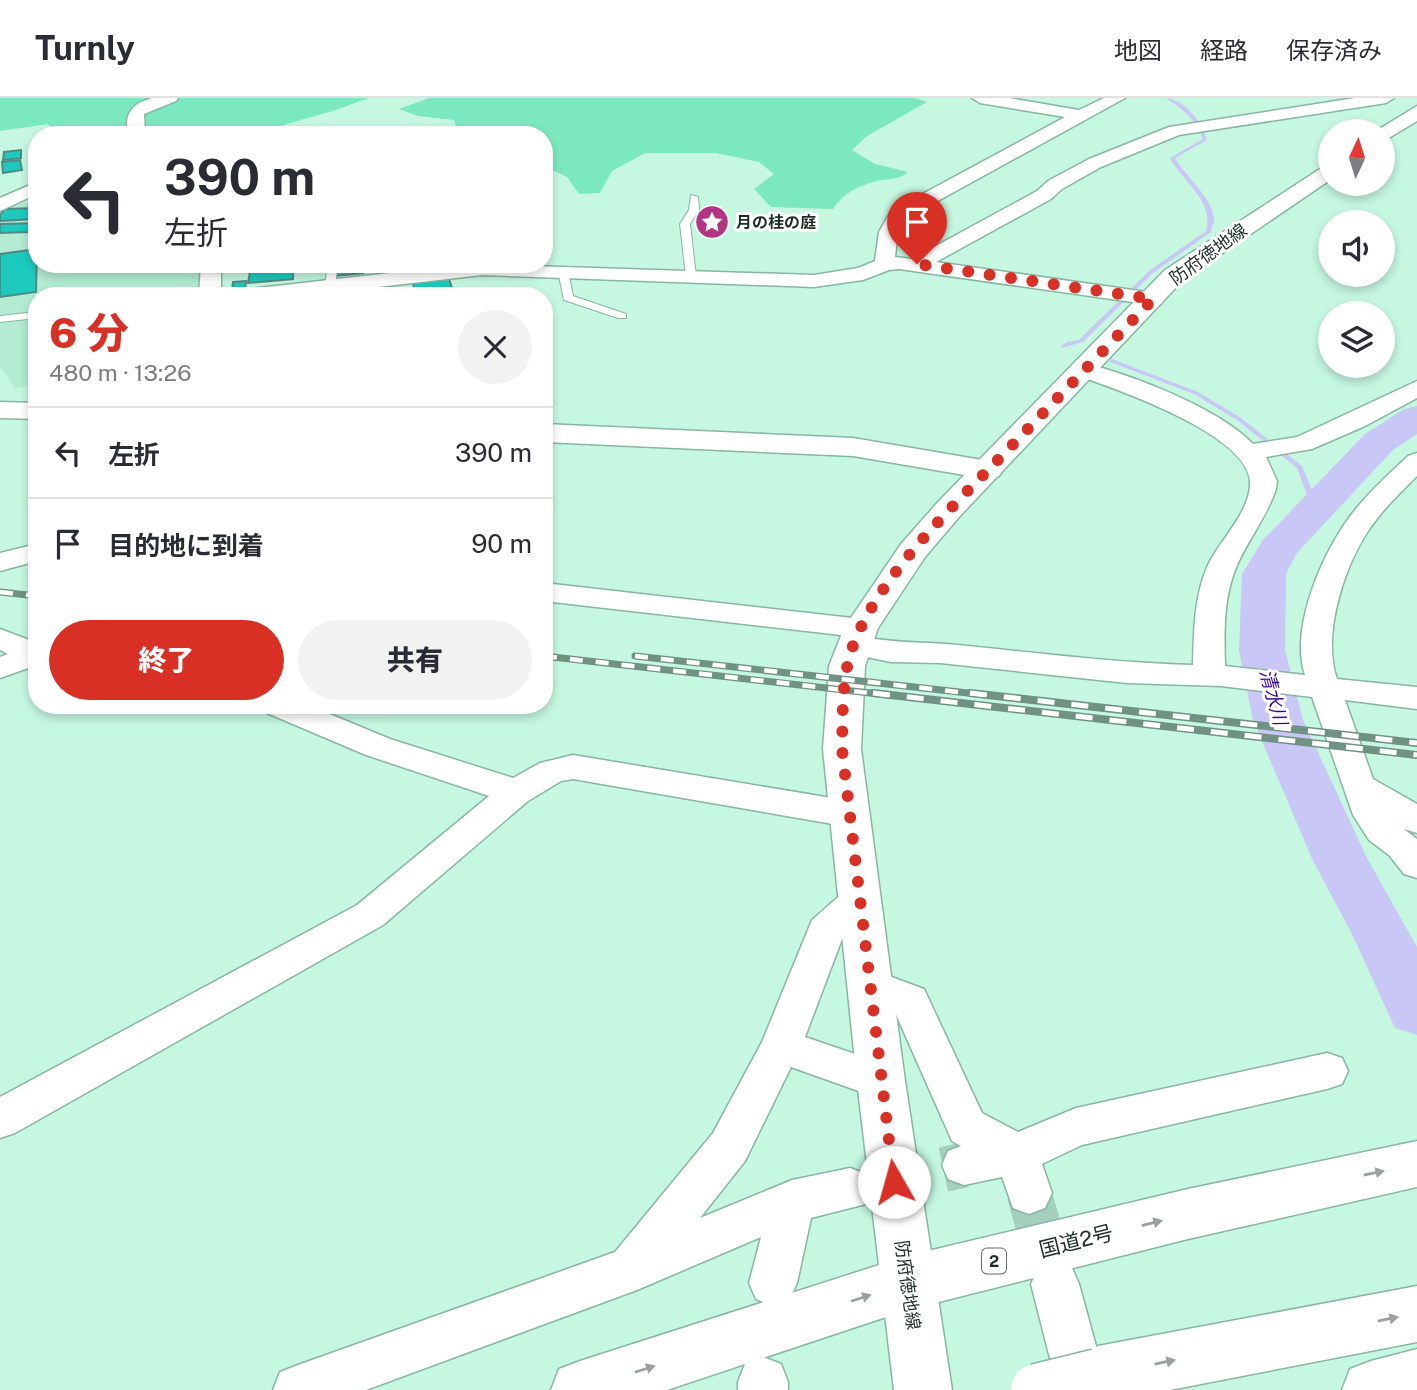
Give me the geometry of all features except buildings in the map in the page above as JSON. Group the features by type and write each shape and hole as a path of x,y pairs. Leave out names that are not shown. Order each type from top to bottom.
{"main road":[{"path":"1395,127 1417,112"},
{"name":"防府徳地線","path":"923,1390 881,1081 842,749 847,666 857,636 913,551 949,509 1174,275 1318,179"},
{"path":"0,410 28,411"},
{"path":"553,433 853,447 988,470"},
{"name":"国道2号","path":"580,1390 907,1283 1188,1214 1417,1164"},
{"path":"1037,1390 1090,1383 1417,1314"},
{"path":"1371,1390 1417,1378"}],"street":[{"path":"134,126 134,113 142,107 170,98"},
{"path":"980,98 1081,115"},
{"path":"885,264 888,236 892,221 898,215 1117,98"},
{"path":"917,264 1044,195 1055,185 1095,163 1156,137 1206,125 1386,98"},
{"path":"0,205 28,191"},
{"path":"553,270 814,281 863,274 885,264 917,264 1153,299"},
{"path":"280,287 331,275 381,273"},
{"path":"1084,370 1143,389 1170,401 1227,435 1255,459 1265,482 1261,496 1222,566 1209,613 1215,676"},
{"path":"1249,452 1303,444 1356,421 1417,388"},
{"path":"1391,401 1417,412"},
{"path":"1417,461 1365,515 1351,537 1321,601 1314,686 1365,806 1382,831 1402,846 1417,864"},
{"path":"0,562 28,554"},
{"path":"553,593 857,636 891,652 940,653 1127,673 1215,676 1417,698"},
{"path":"0,639 28,650"},
{"path":"0,668 28,657"},
{"path":"299,714 378,747 516,792"},
{"path":"0,1119 370,915 516,792 552,771 573,767 850,814"},
{"path":"1359,787 1417,820"},
{"path":"631,1269 729,1147 781,1046 826,931 859,900"},
{"path":"870,985 910,1001 967,1127 1023,1173"},
{"path":"781,1046 881,1081"},
{"path":"964,1165 1023,1173 1076,1127 1327,1071"},
{"path":"298,1390 631,1269 792,1201 850,1189"},
{"path":"773,1283 792,1201"},
{"path":"1055,1284 1090,1383"}],"lane":[{"path":"691,276 685,224 694,210 694,197"},
{"path":"563,271 568,298 622,316"},
{"path":"0,319 28,316"}],"shaded area":[{"path":"28,202 28,273 202,273 202,287 28,287 28,387 15,388 0,367 0,207"}],"green space":[{"path":"0,98 368,98 280,126 48,124 0,131"},
{"path":"429,98 914,98 927,102 867,136 852,150 875,164 908,172 897,178 876,181 857,188 833,209 771,207 754,189 774,174 759,162 715,153 645,153 612,171 600,193 579,194 567,177 553,170 553,126 456,126 454,120 418,116 399,109"}],"waterway":[{"path":"1063,347 1081,341 1151,272 1208,232 1211,222 1206,203 1172,158 1205,140 1191,115 1168,98"},
{"path":"1112,361 1196,393 1239,419 1300,467 1315,506"},
{"name":"清水川","path":"1417,417 1379,442 1278,549 1264,574 1262,650 1278,720 1341,861 1381,933 1417,1010"}],"tunnel":[{"path":"877,1184 964,1165"},
{"path":"1029,1193 1050,1268"}],"railway":[{"path":"0,592 28,595"},
{"path":"635,656 986,695"},
{"path":"553,657 888,695"},
{"path":"873,693 1417,755"},
{"path":"970,693 1417,743"}],"place":[{"name":"月の桂の庭","path":"712,222"}],"route":[{"path":"894,1182 842,749 847,666 853,645 884,591 913,551 949,509 1153,299 917,264"}]}
